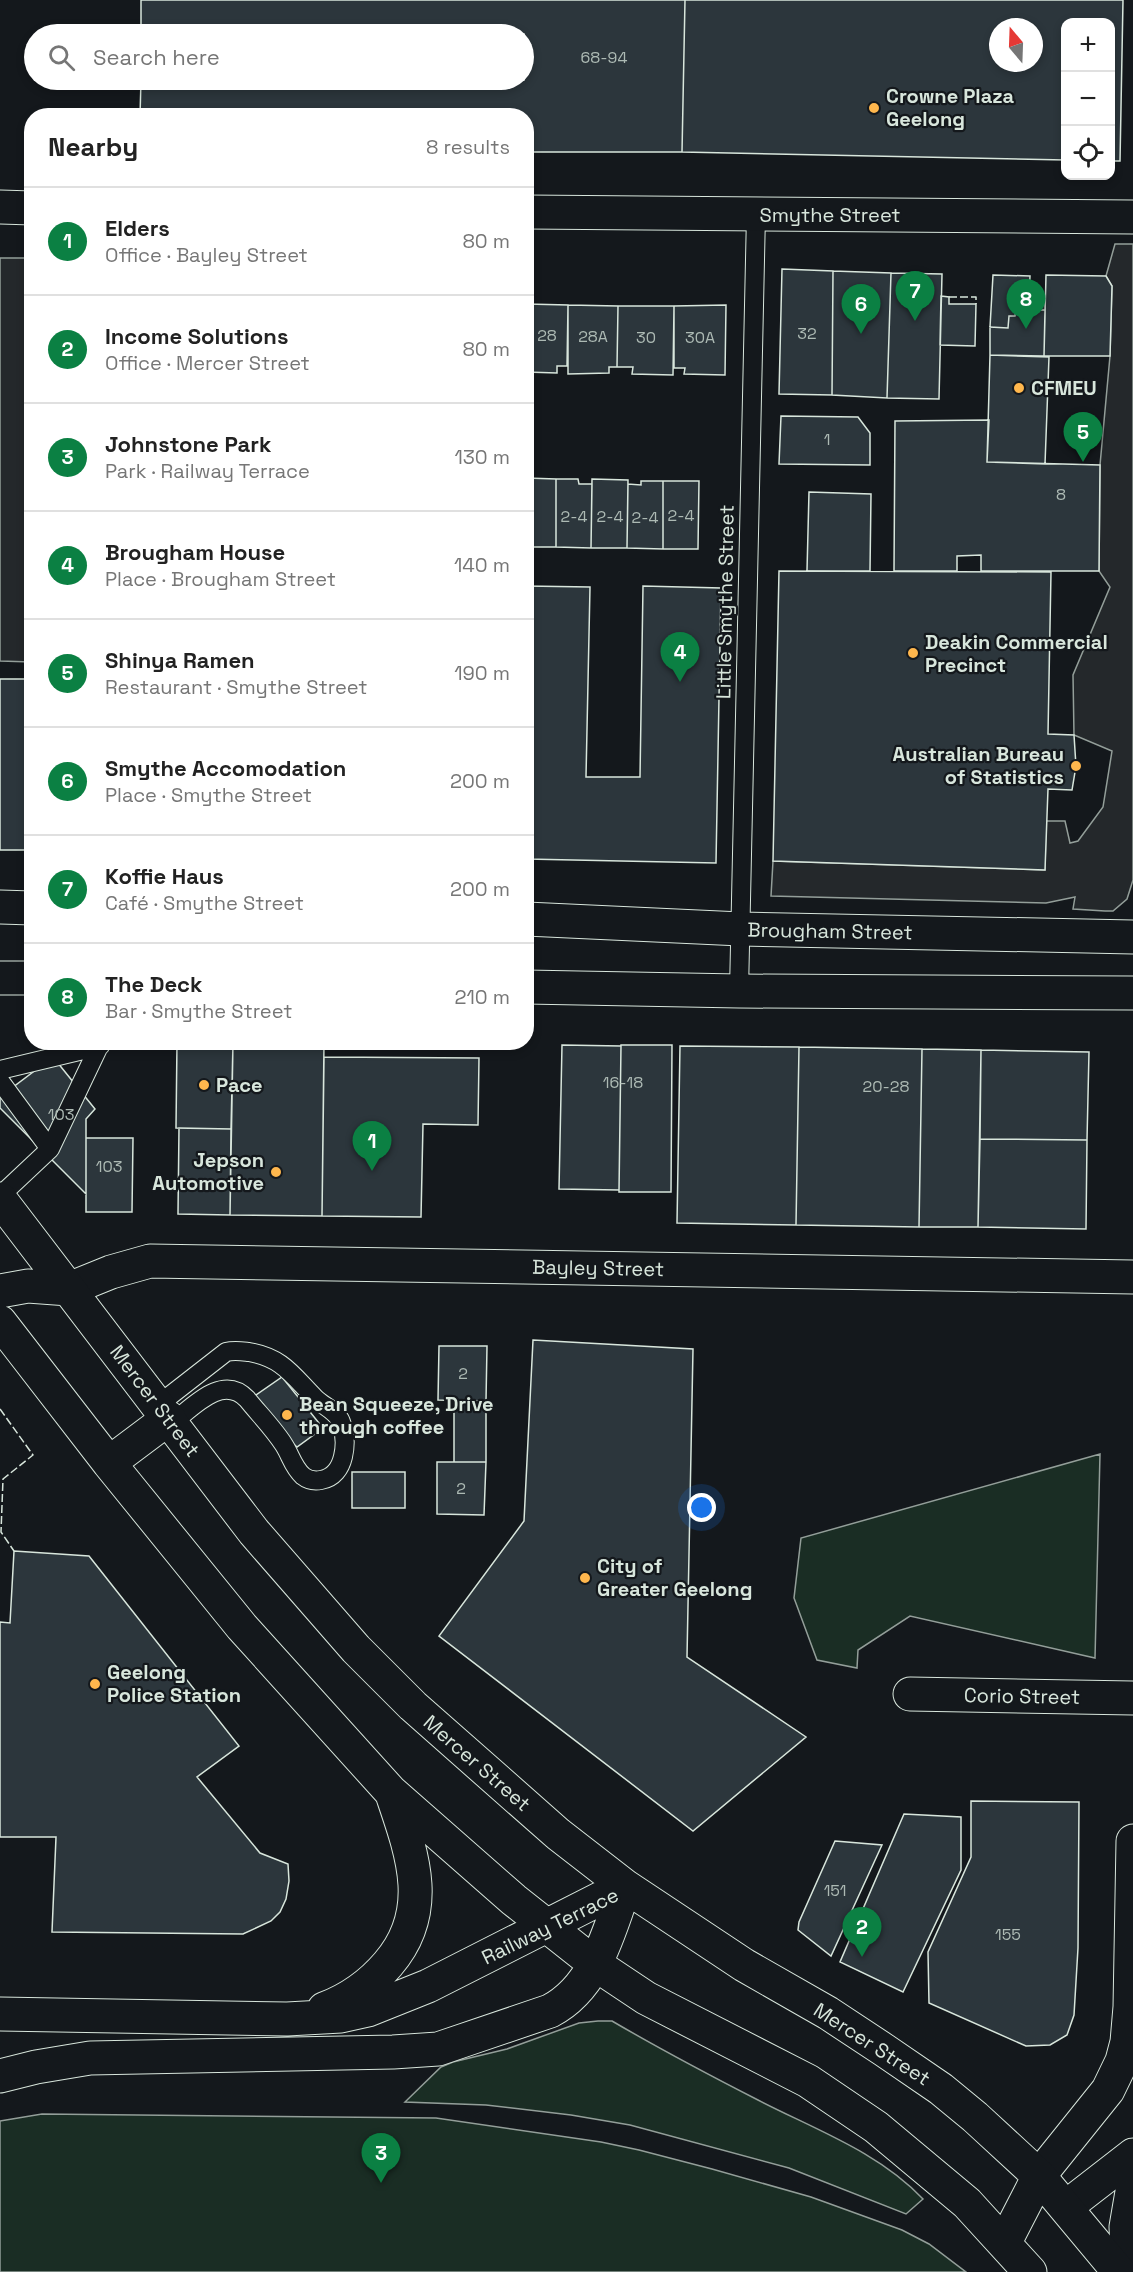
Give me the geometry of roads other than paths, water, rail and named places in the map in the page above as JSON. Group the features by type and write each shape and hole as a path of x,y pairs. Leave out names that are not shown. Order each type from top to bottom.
{"street":[{"path":"0,207 24,208"},
{"name":"Smythe Street","path":"534,212 1133,217"},
{"path":"0,907 24,908"},
{"name":"Brougham Street","path":"534,919 741,929 1133,937"},
{"path":"0,978 24,978"},
{"path":"534,987 740,991 1133,993"},
{"name":"Mercer Street","path":"0,1197 254,1532 356,1649 413,1706 558,1834 625,1886 744,1965 828,2013 941,2089 1040,2176 1119,2272"},
{"name":"Bayley Street","path":"69,1289 117,1270 150,1261 1133,1277"},
{"path":"0,1291 28,1286 69,1289"},
{"path":"0,1322 109,1462 242,1626 391,1792 546,1926 596,1964 646,1998 780,2065 833,2097 876,2127 967,2203 1030,2272"},
{"path":"109,1462 166,1416"},
{"name":"Corio Street","path":"910,1694 1133,1698"},
{"path":"287,2019 314,2013 362,1988 392,1960 408,1934 413,1919 415,1899 413,1866 407,1837 391,1792"},
{"path":"1005,2242 1040,2176 1108,2090 1122,2061 1127,2042 1130,2007 1133,1841"},
{"name":"Railway Terrace","path":"0,2014 287,2019 341,2016 378,2006 428,1986 625,1886"},
{"name":"Railway Terrace","path":"0,2076 90,2058 393,2052 438,2049 559,2006 574,1994 596,1964 625,1886"},
{"path":"1005,2242 1066,2207 1133,2155"},
{"path":"1128,2272 1126,2227 1133,2186"}],"lane":[{"name":"Little Smythe Street","path":"740,991 756,214"},
{"path":"0,1070 78,1050"},
{"path":"0,1197 50,1149 98,1050"},
{"path":"0,1081 50,1149"},
{"path":"240,1351 259,1354 282,1364 316,1400 339,1418 343,1429 344,1451 339,1469 319,1480 308,1479 297,1470 284,1445 247,1399 230,1389 211,1393 166,1416 226,1353 240,1351"}],"place":[{"name":"Crowne Plaza Geelong","path":"874,108"},
{"name":"Koffie Haus","path":"915,321"},
{"name":"The Deck","path":"1026,329"},
{"name":"Smythe Accomodation","path":"861,334"},
{"name":"CFMEU","path":"1019,388"},
{"name":"Shinya Ramen","path":"1083,462"},
{"name":"Deakin Commercial Precinct","path":"913,653"},
{"name":"Brougham House","path":"680,682"},
{"name":"Australian Bureau of Statistics","path":"1076,766"},
{"name":"Pace","path":"204,1085"},
{"name":"Elders","path":"372,1171"},
{"name":"Jepson Automotive","path":"276,1172"},
{"name":"Bean Squeeze, Drive through coffee","path":"287,1415"},
{"name":"City of Greater Geelong","path":"585,1578"},
{"name":"Geelong Police Station","path":"95,1684"},
{"name":"Income Solutions","path":"862,1957"},
{"name":"Johnstone Park","path":"381,2183"}]}
